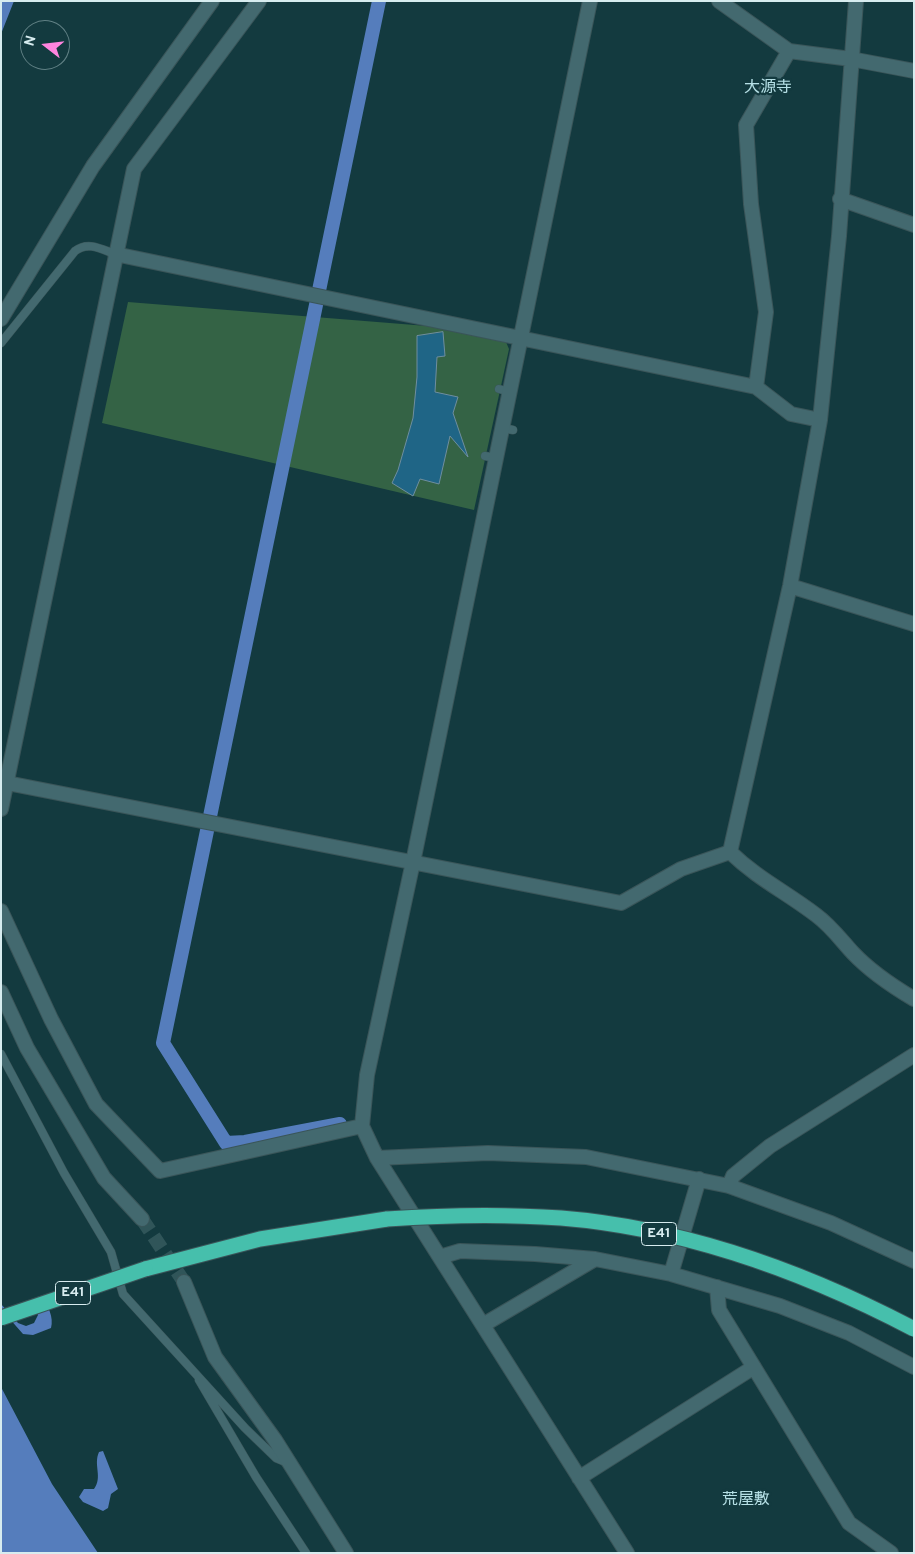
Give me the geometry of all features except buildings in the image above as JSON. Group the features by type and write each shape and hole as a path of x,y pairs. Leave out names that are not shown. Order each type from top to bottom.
{"highway":[{"name":"E41","path":"1,1318 145,1269 260,1239 387,1219 452,1215 506,1215 562,1218 619,1226 704,1245 784,1270 840,1292 914,1328"}],"street":[{"path":"1,319 93,166 212,1"},
{"path":"1,809 134,169 259,1"},
{"path":"590,1 521,337 504,390 508,429 490,457 414,862 367,1075 362,1126 378,1158 626,1553"},
{"path":"719,1 789,51 914,70"},
{"path":"730,852 790,586 820,420 839,236 840,199 856,1"},
{"path":"756,387 766,312 751,204 746,125 789,51"},
{"path":"840,199 914,225"},
{"path":"115,254 756,387 791,414 820,420"},
{"path":"790,586 914,624"},
{"path":"7,783 621,903 680,869 730,852"},
{"path":"730,852 751,872 816,915 837,932 853,952 888,984 914,999"},
{"path":"1,911 51,1019 96,1104 160,1171 362,1126"},
{"path":"1,992 27,1048 104,1178 142,1219"},
{"path":"729,1186 733,1176 770,1146 914,1055"},
{"path":"378,1158 488,1153 586,1157 729,1186 831,1223 914,1261"},
{"path":"671,1274 699,1179"},
{"path":"440,1257 460,1251 595,1259 671,1274 780,1306 848,1333 914,1367"},
{"path":"483,1325 595,1259"},
{"path":"184,1282 216,1357 290,1464 346,1553"},
{"path":"716,1287 719,1310 849,1523 891,1553"},
{"path":"579,1478 754,1367"}],"lane":[{"path":"1,344 76,250 90,245 115,254"},
{"path":"1,1054 64,1173 111,1252 123,1294 276,1458 290,1464"},
{"path":"190,1366 256,1477 306,1553"}],"green space":[{"path":"128,302 427,326 506,342 509,349 474,510 102,423"}],"water":[{"path":"1,1 14,1 1,34"},
{"path":"39,1296 42,1296 50,1312 51,1328 33,1335 23,1334 1,1309 1,1304 18,1323 26,1326 34,1323 38,1315 36,1305"},
{"path":"1,1387 52,1484 98,1553 1,1553"},
{"path":"103,1451 118,1489 111,1494 108,1508 103,1511 83,1502 79,1497 84,1489 94,1489 97,1484 97,1457 99,1452"}],"waterway":[{"path":"340,1124 245,1142 226,1143 163,1043 379,1"}],"tunnel":[{"path":"142,1219 184,1282"}],"district":[{"name":"大源寺","path":"768,89"},
{"name":"荒屋敷","path":"746,1501"}]}
